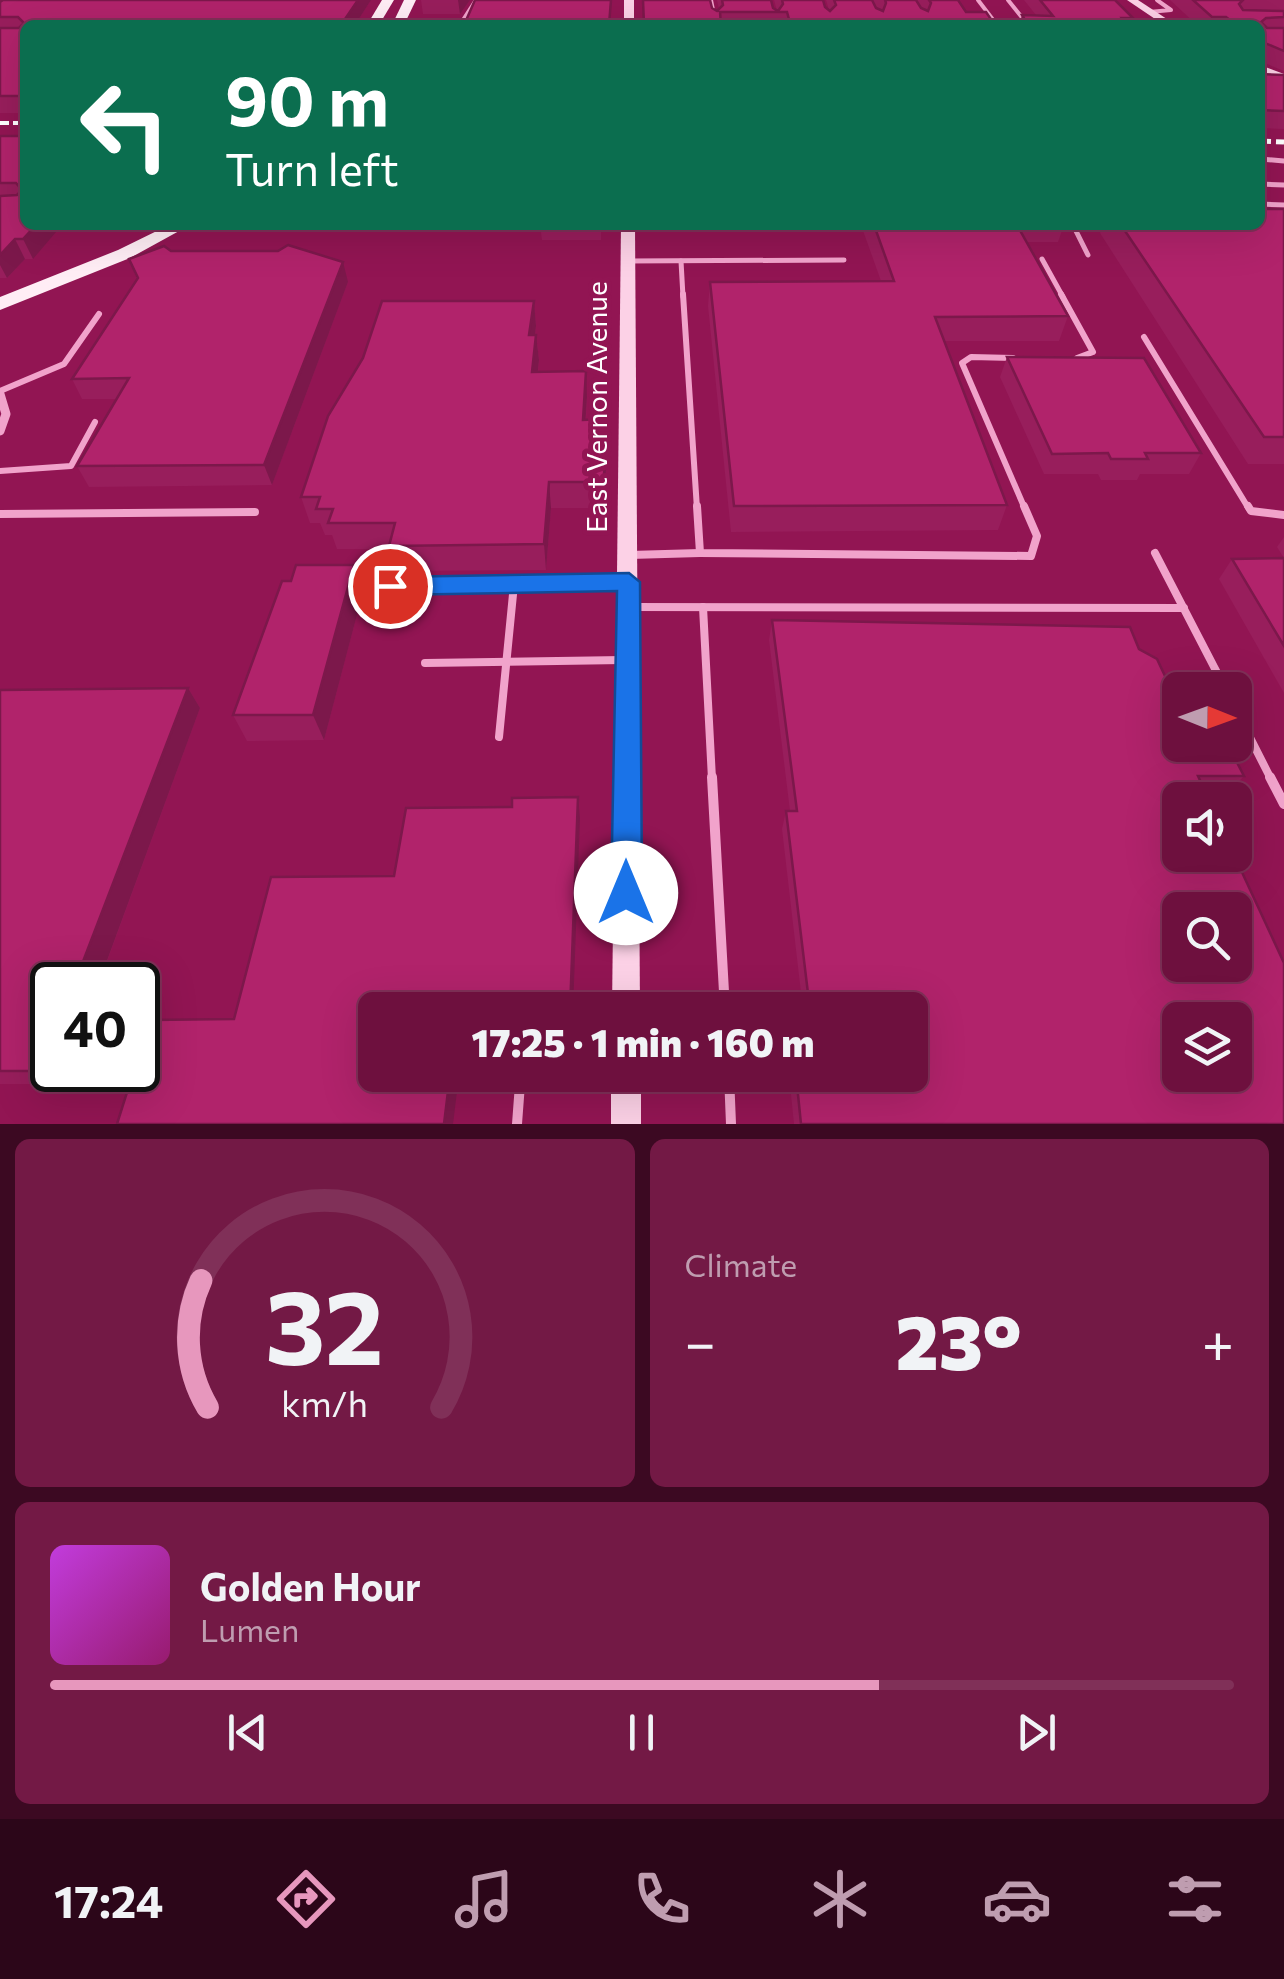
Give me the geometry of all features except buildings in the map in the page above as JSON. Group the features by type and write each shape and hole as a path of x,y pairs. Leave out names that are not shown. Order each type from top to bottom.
{"main road":[{"path":"0,304 166,230"}],"street":[{"path":"1132,0 1163,20"},
{"name":"East Vernon Avenue","path":"626,992 628,230"},
{"path":"0,392 6,414 0,431"},
{"path":"626,1092 626,1124"}],"lane":[{"path":"1008,0 1024,20"},
{"path":"1149,12 1171,10 1157,0"},
{"path":"1270,82 1284,80"},
{"path":"1076,230 1088,255"},
{"path":"1042,259 1093,352 1084,358 1065,358"},
{"path":"628,261 844,260"},
{"path":"681,261 700,553"},
{"path":"0,392 64,364 98,314"},
{"path":"1144,337 1251,510 1284,515"},
{"path":"628,555 1031,556 1037,536 962,363 972,357 1028,358"},
{"path":"0,470 71,466 96,422"},
{"path":"0,514 255,512"},
{"path":"1155,553 1217,672"},
{"path":"390,586 629,582"},
{"path":"499,736 514,584"},
{"path":"628,606 1184,608"},
{"path":"704,607 724,992"},
{"path":"425,663 628,660"},
{"path":"1252,741 1284,804"},
{"path":"518,1124 520,1092"},
{"path":"730,1092 732,1124"}],"railway":[{"path":"0,123 20,123"},
{"path":"1265,141 1284,142"}],"route":[{"path":"390,586 629,582 626,893"}]}
